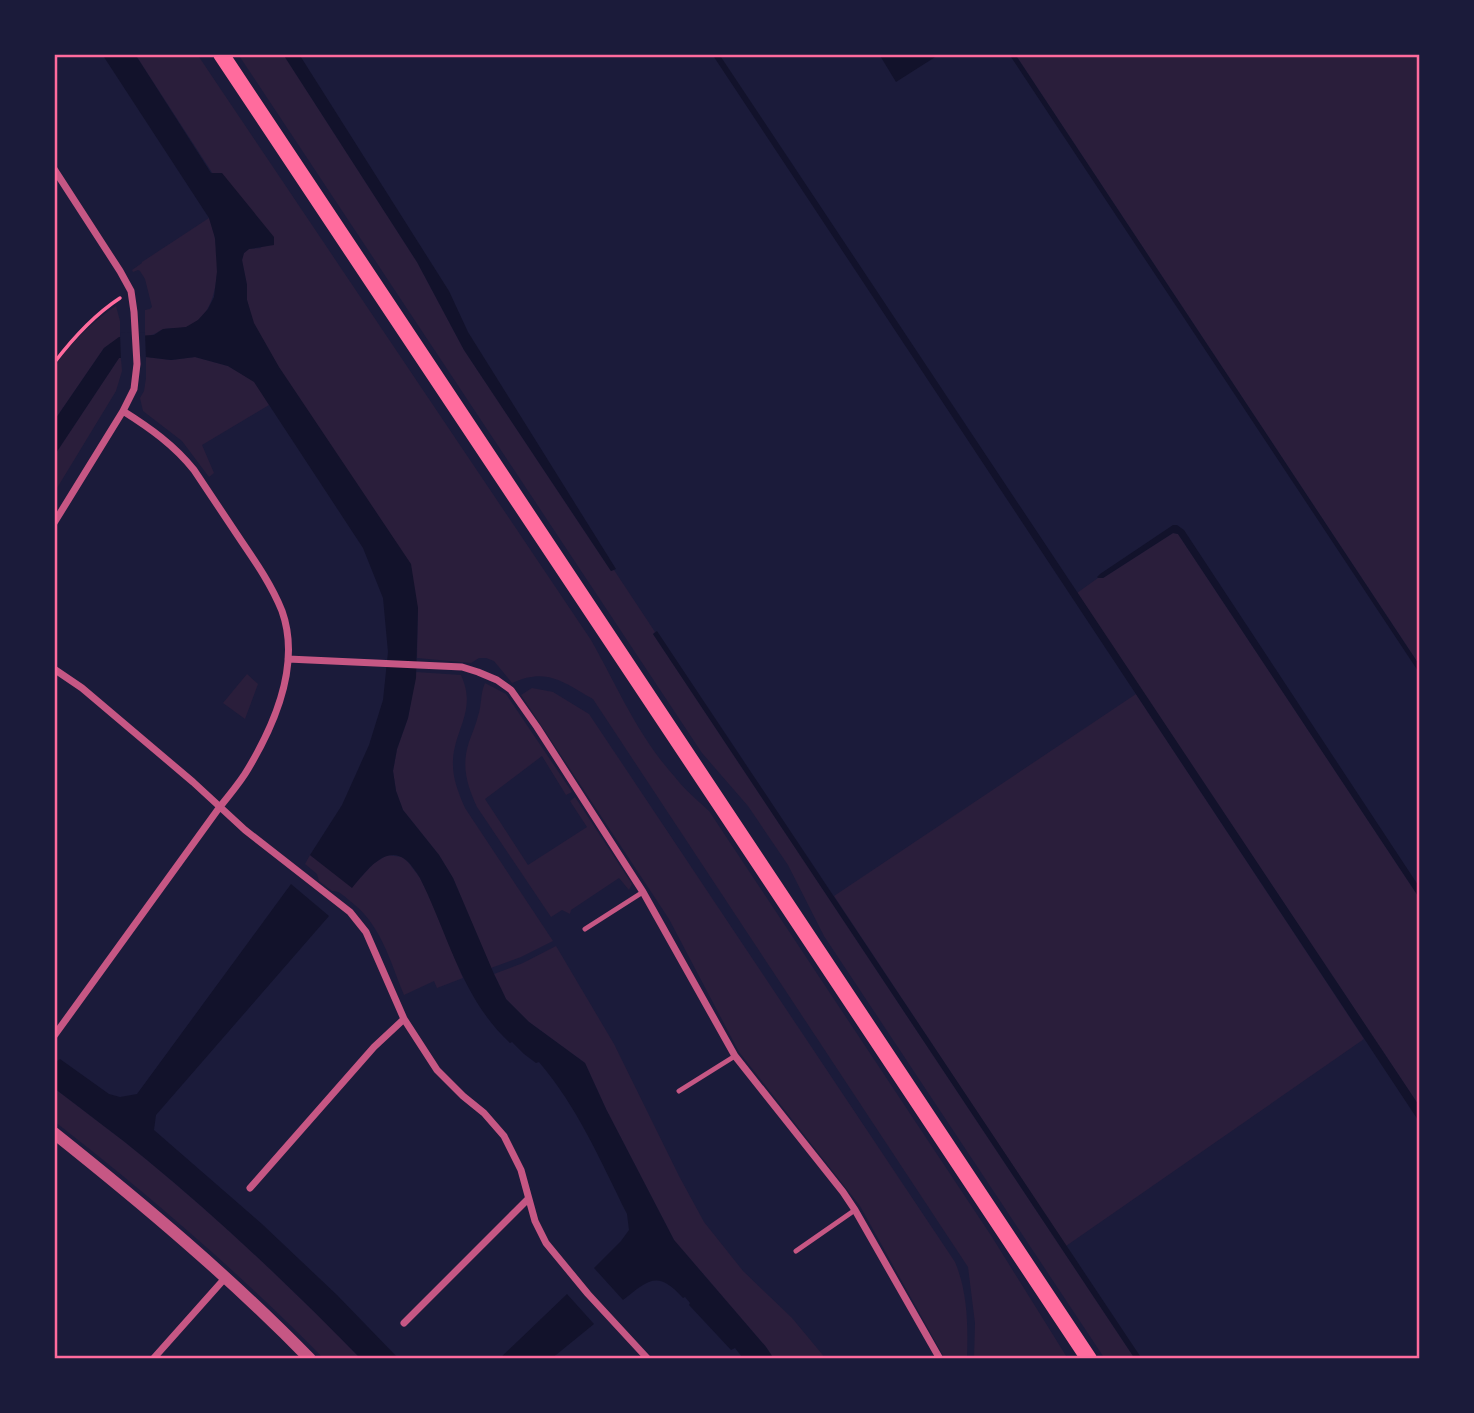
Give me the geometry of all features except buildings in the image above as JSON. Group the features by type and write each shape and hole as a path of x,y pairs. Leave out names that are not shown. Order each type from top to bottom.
{"main road":[{"path":"221,54 1089,1359"}],"street":[{"path":"54,169 131,291 137,364 134,389 123,411 54,523"},
{"path":"54,1036 247,772 267,733 285,681 288,659 288,634 282,612 265,576 181,454 160,435 123,411"},
{"path":"288,659 462,667 497,680 511,690 643,892 735,1056 843,1192 940,1359"},
{"path":"54,668 82,688 173,765 245,830 351,912 366,932 404,1019 437,1070 484,1113 504,1136 521,1170 535,1221 547,1243 588,1294 648,1359"},
{"path":"250,1188 374,1047 404,1019"},
{"path":"54,1133 159,1218 226,1277 310,1359"},
{"path":"404,1322 528,1199"},
{"path":"153,1359 226,1277"}],"lane":[{"path":"585,929 643,892"},
{"path":"679,1091 735,1056"},
{"path":"796,1251 855,1210"}],"path":[{"path":"54,363 78,333 104,308 131,291"}],"shaded area":[{"path":"102,54 135,54 211,173 222,173 274,237 274,245 249,249 242,260 247,300 254,323 279,367 411,564 418,608 416,678 393,771 403,810 439,855 453,878 506,999 529,1022 585,1063 674,1240 774,1359 740,1359 742,1357 735,1348 731,1350 689,1305 685,1297 660,1281 647,1283 623,1300 594,1268 629,1230 627,1214 587,1135 553,1080 539,1062 536,1063 510,1043 480,1007 414,869 406,860 390,855 376,862 352,888 310,855 342,805 369,745 383,700 388,652 383,598 363,548 254,382 228,366 195,357 171,360 119,358 54,456 54,421 104,348 119,337 154,335 163,329 186,327 198,320 214,297 217,272 215,238 209,218"},
{"path":"135,54 197,54 591,640 629,710 661,761 709,811 992,1237 1068,1359 974,1359 975,1323 968,1267 593,699 563,682 545,677 524,678 512,683 494,661 486,658 479,658 471,663 417,658 418,608 253,323 242,260 249,249 261,248"},
{"path":"238,54 283,54 417,262 464,350 611,571 614,570 655,632 653,634 1135,1359 1105,1359 824,936 788,865 748,806 702,753"},
{"path":"283,54 299,54 449,291 468,332 616,569 611,571 464,350 417,262"},
{"path":"712,54 719,54 1420,1107 1420,1123"},
{"path":"879,54 940,54 896,82"},
{"path":"1009,54 1015,54 1420,666 1420,674"},
{"path":"1015,54 1420,54 1420,666"},
{"path":"209,218 217,250 217,276 206,312 198,321 187,327 168,328 145,336 145,310 152,307 145,279 140,271 132,270"},
{"path":"116,306 120,337 104,348 54,421 55,367 82,334"},
{"path":"146,357 171,360 195,357 228,366 254,381 269,405 202,445 214,473 209,477 182,441 143,411 140,398 146,378"},
{"path":"119,358 122,371 116,391 54,493 54,456"},
{"path":"1173,525 1184,530 1420,888 1420,899 1178,534 1173,533 1103,578 1097,577"},
{"path":"1173,533 1178,534 1420,899 1420,1107 1077,593"},
{"path":"657,631 1142,1359 1135,1359 653,634"},
{"path":"416,672 461,675 467,699 453,760 458,790 465,808 553,941 491,968 453,878 439,855 403,810 396,791 393,771 397,749 408,718"},
{"path":"247,674 258,684 245,719 223,703"},
{"path":"485,683 506,694 572,792 566,795 542,756 485,799 528,865 587,827 570,801 575,797 632,884 629,890 619,878 571,910 570,914 562,910 551,917 477,807 468,783 465,759"},
{"path":"532,688 553,692 589,714 955,1262 965,1298 967,1359 945,1359 860,1206 739,1052 669,919 521,695"},
{"path":"1136,694 1364,1039 1066,1246 834,896"},
{"path":"310,855 352,887 373,864 387,855 402,857 420,878 463,978 437,988 434,981 404,995 383,944 370,921 344,896 319,881 317,874 305,864"},
{"path":"291,884 329,916 156,1115 154,1130 262,1224 399,1359 361,1359 203,1207 54,1088 54,1063 60,1059 109,1094 120,1097 137,1094"},
{"path":"556,946 614,1044 704,1222 743,1271 792,1318 826,1359 774,1359 674,1240 585,1063 529,1022 506,999 494,974"},
{"path":"54,1088 203,1207 361,1359 324,1359 193,1235 54,1121"},
{"path":"567,1294 594,1324 551,1359 499,1359"}],"pier":[{"path":"145,332 146,361 121,361 120,333"}]}
